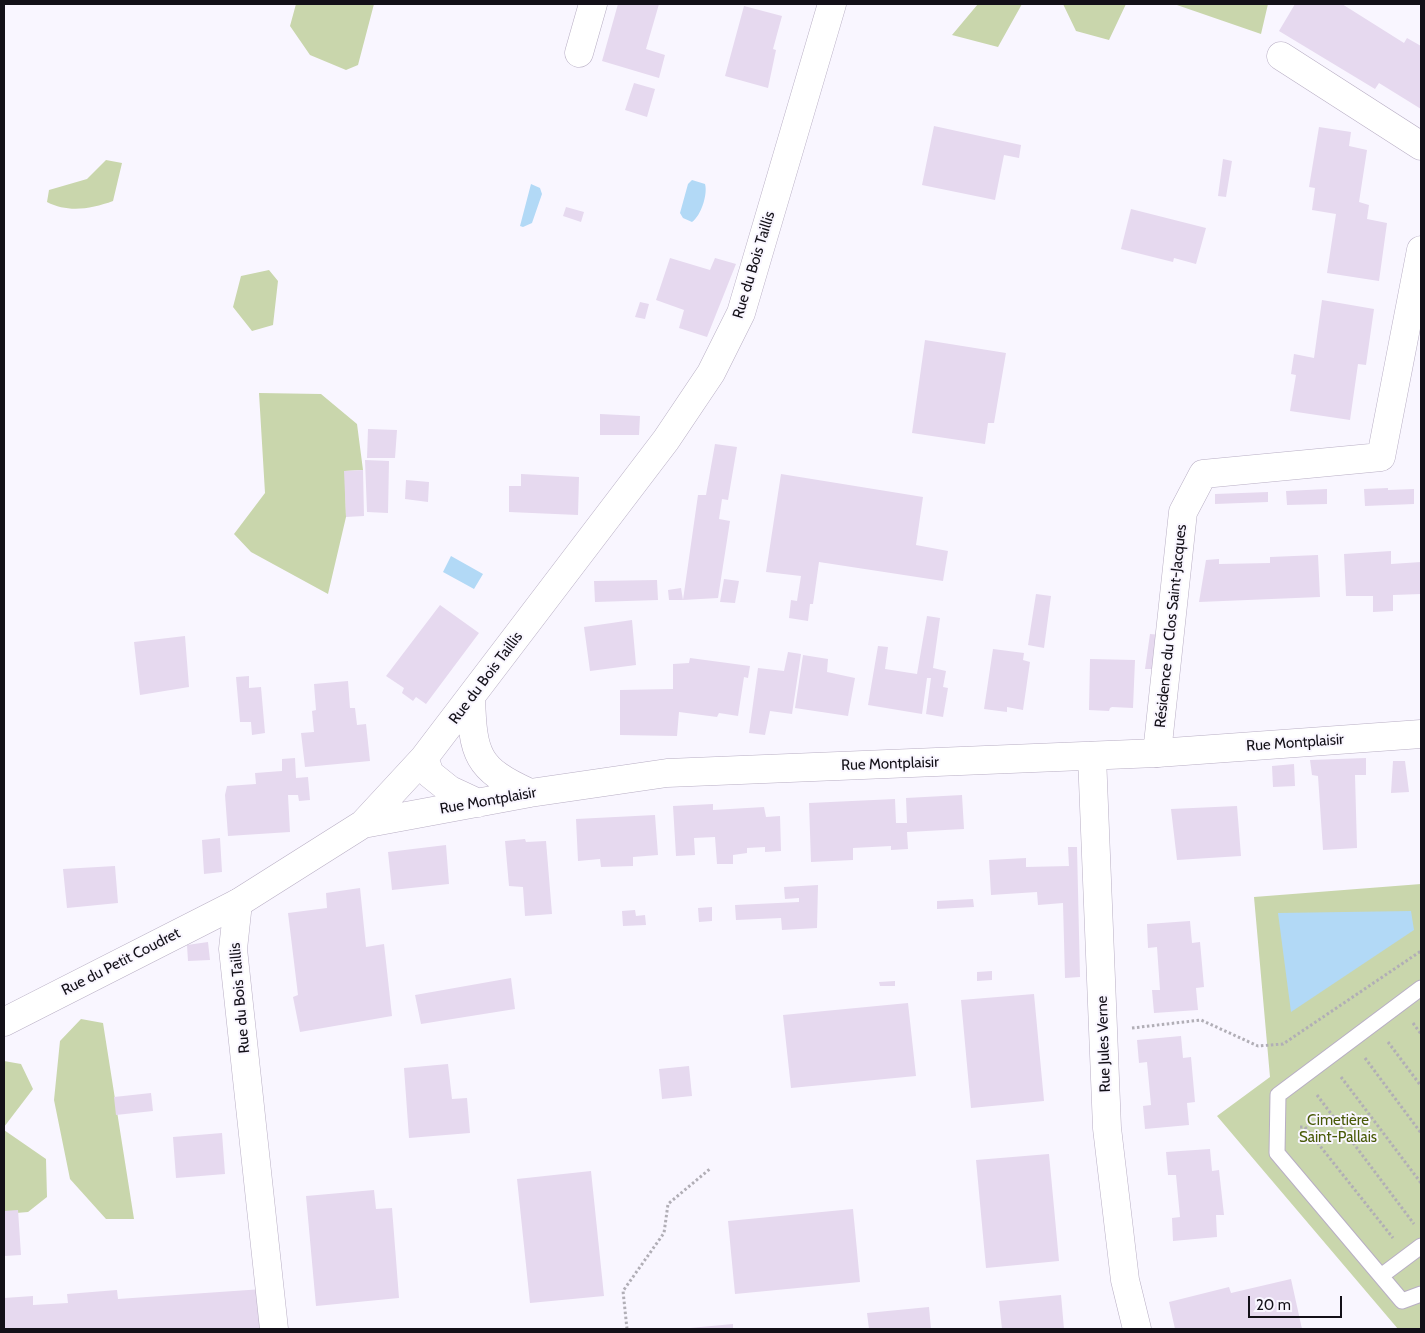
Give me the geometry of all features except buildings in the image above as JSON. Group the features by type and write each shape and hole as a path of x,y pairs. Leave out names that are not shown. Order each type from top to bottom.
{"street":[{"path":"579,53 593,4"},
{"name":"Rue du Bois Taillis","path":"274,1329 233,948 238,903 363,824 424,758 666,440 711,373 741,313 832,4"},
{"path":"1281,56 1421,146"},
{"path":"1418,279 1421,250"},
{"name":"Résidence du Clos Saint-Jacques","path":"1157,753 1184,512 1203,474 1381,457 1418,279"},
{"path":"471,698 472,733 477,752 488,768 505,782 530,793"},
{"name":"Rue Montplaisir","path":"363,824 530,793 667,774 1157,753 1421,734"},
{"name":"Rue Jules Verne","path":"1092,756 1108,1137 1125,1280 1137,1329"},
{"path":"424,758 430,774 450,790 478,803"},
{"name":"Rue du Petit Coudret","path":"4,1022 238,903"}],"lane":[{"path":"1421,988 1278,1095 1277,1125 1277,1153 1402,1301 1421,1294"},
{"path":"1381,1276 1421,1246"}],"path":[{"path":"1103,1031 1201,1020 1258,1046 1283,1044 1421,951"},
{"path":"1374,1024 1421,1086"},
{"path":"1352,1040 1421,1133"},
{"path":"1327,1058 1421,1183"},
{"path":"1303,1076 1415,1226"},
{"path":"1277,1125 1305,1127 1407,1256"},
{"path":"627,1329 623,1291 664,1233 668,1204 711,1168"}],"green space":[{"path":"296,4 374,4 358,65 346,70 310,55 290,26"},
{"path":"978,4 1022,4 998,47 952,35"},
{"path":"1063,4 1126,4 1109,40 1076,31"},
{"path":"1174,4 1268,4 1261,34"},
{"path":"106,160 122,163 113,201 80,209 63,208 47,202 49,190 87,179"},
{"path":"269,270 278,281 273,325 252,331 233,307 241,276"},
{"path":"259,393 321,394 357,424 363,470 345,471 346,517 328,594 251,552 234,534 265,493"},
{"name":"Cimetière Saint-Pallais","path":"1421,884 1421,1329 1398,1329 1217,1116 1270,1077 1254,897"},
{"path":"81,1019 103,1023 134,1219 106,1219 70,1179 54,1100 60,1041"},
{"path":"4,1061 21,1064 33,1089 4,1127"},
{"path":"4,1130 46,1159 47,1197 28,1212 4,1214"}],"water":[{"path":"692,180 705,184 706,188 701,210 692,222 683,218 680,213 688,184"},
{"path":"531,184 540,188 542,194 532,223 523,227 520,226"},
{"path":"451,556 483,574 474,589 443,572"},
{"path":"1411,911 1414,930 1291,1012 1278,913"}]}
